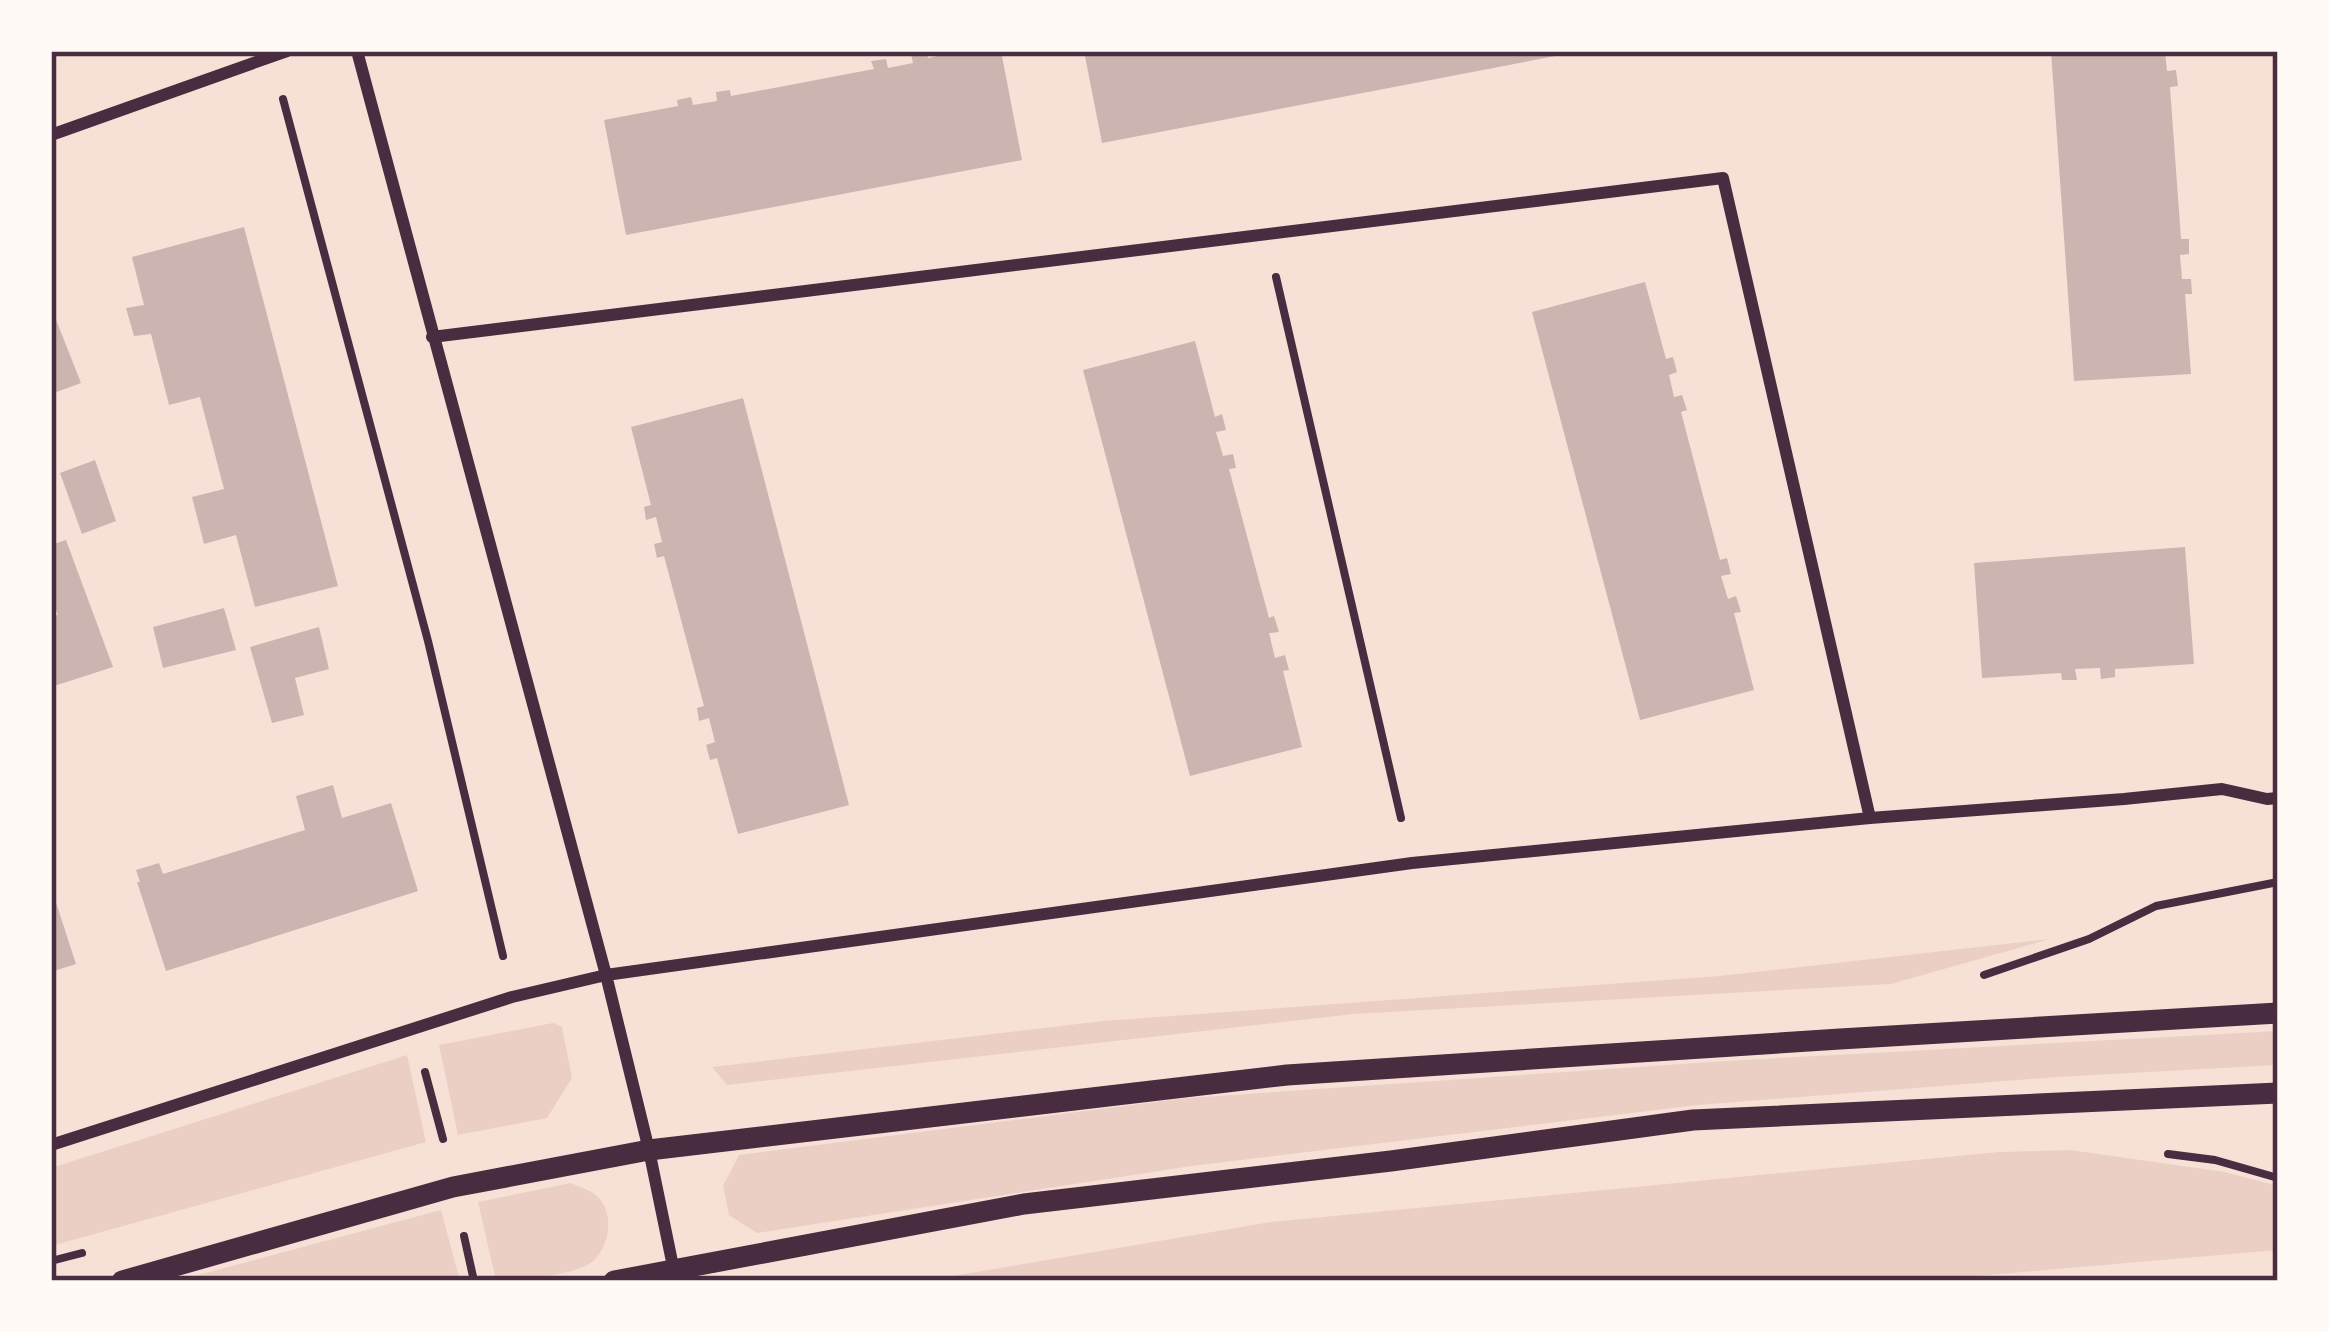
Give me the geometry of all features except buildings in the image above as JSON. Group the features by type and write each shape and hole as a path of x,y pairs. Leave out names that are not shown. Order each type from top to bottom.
{"street":[{"path":"51,135 287,51"},
{"path":"357,51 606,975 675,1275"},
{"path":"432,337 1723,178 1870,818"},
{"path":"51,1145 512,997 606,975 1412,863 2222,788 2278,798"},
{"path":"122,1281 453,1187 649,1150 1287,1076 2278,1013"},
{"path":"614,1281 675,1275 1024,1204 1693,1120 2278,1093"}],"path":[{"path":"272,57 428,641 512,997"},
{"path":"1266,235 1412,863"},
{"path":"2162,1153 2216,1160 2278,1178"}],"shaded area":[{"path":"2050,939 1891,984 1354,1014 727,1085 712,1067 1103,1021 1719,976"},
{"path":"553,1023 562,1027 572,1078 547,1118 458,1135 439,1045"},
{"path":"2278,1031 2278,1065 1698,1105 1192,1166 757,1233 729,1215 723,1186 739,1155 1187,1098 1725,1061"},
{"path":"407,1055 426,1142 51,1246 51,1168"},
{"path":"2070,1150 2225,1172 2278,1186 2278,1250 1919,1281 923,1281 1271,1222 1999,1152"},
{"path":"571,1183 597,1196 607,1214 607,1236 598,1256 572,1271 496,1281 478,1202"},
{"path":"441,1210 460,1281 176,1281"}]}
